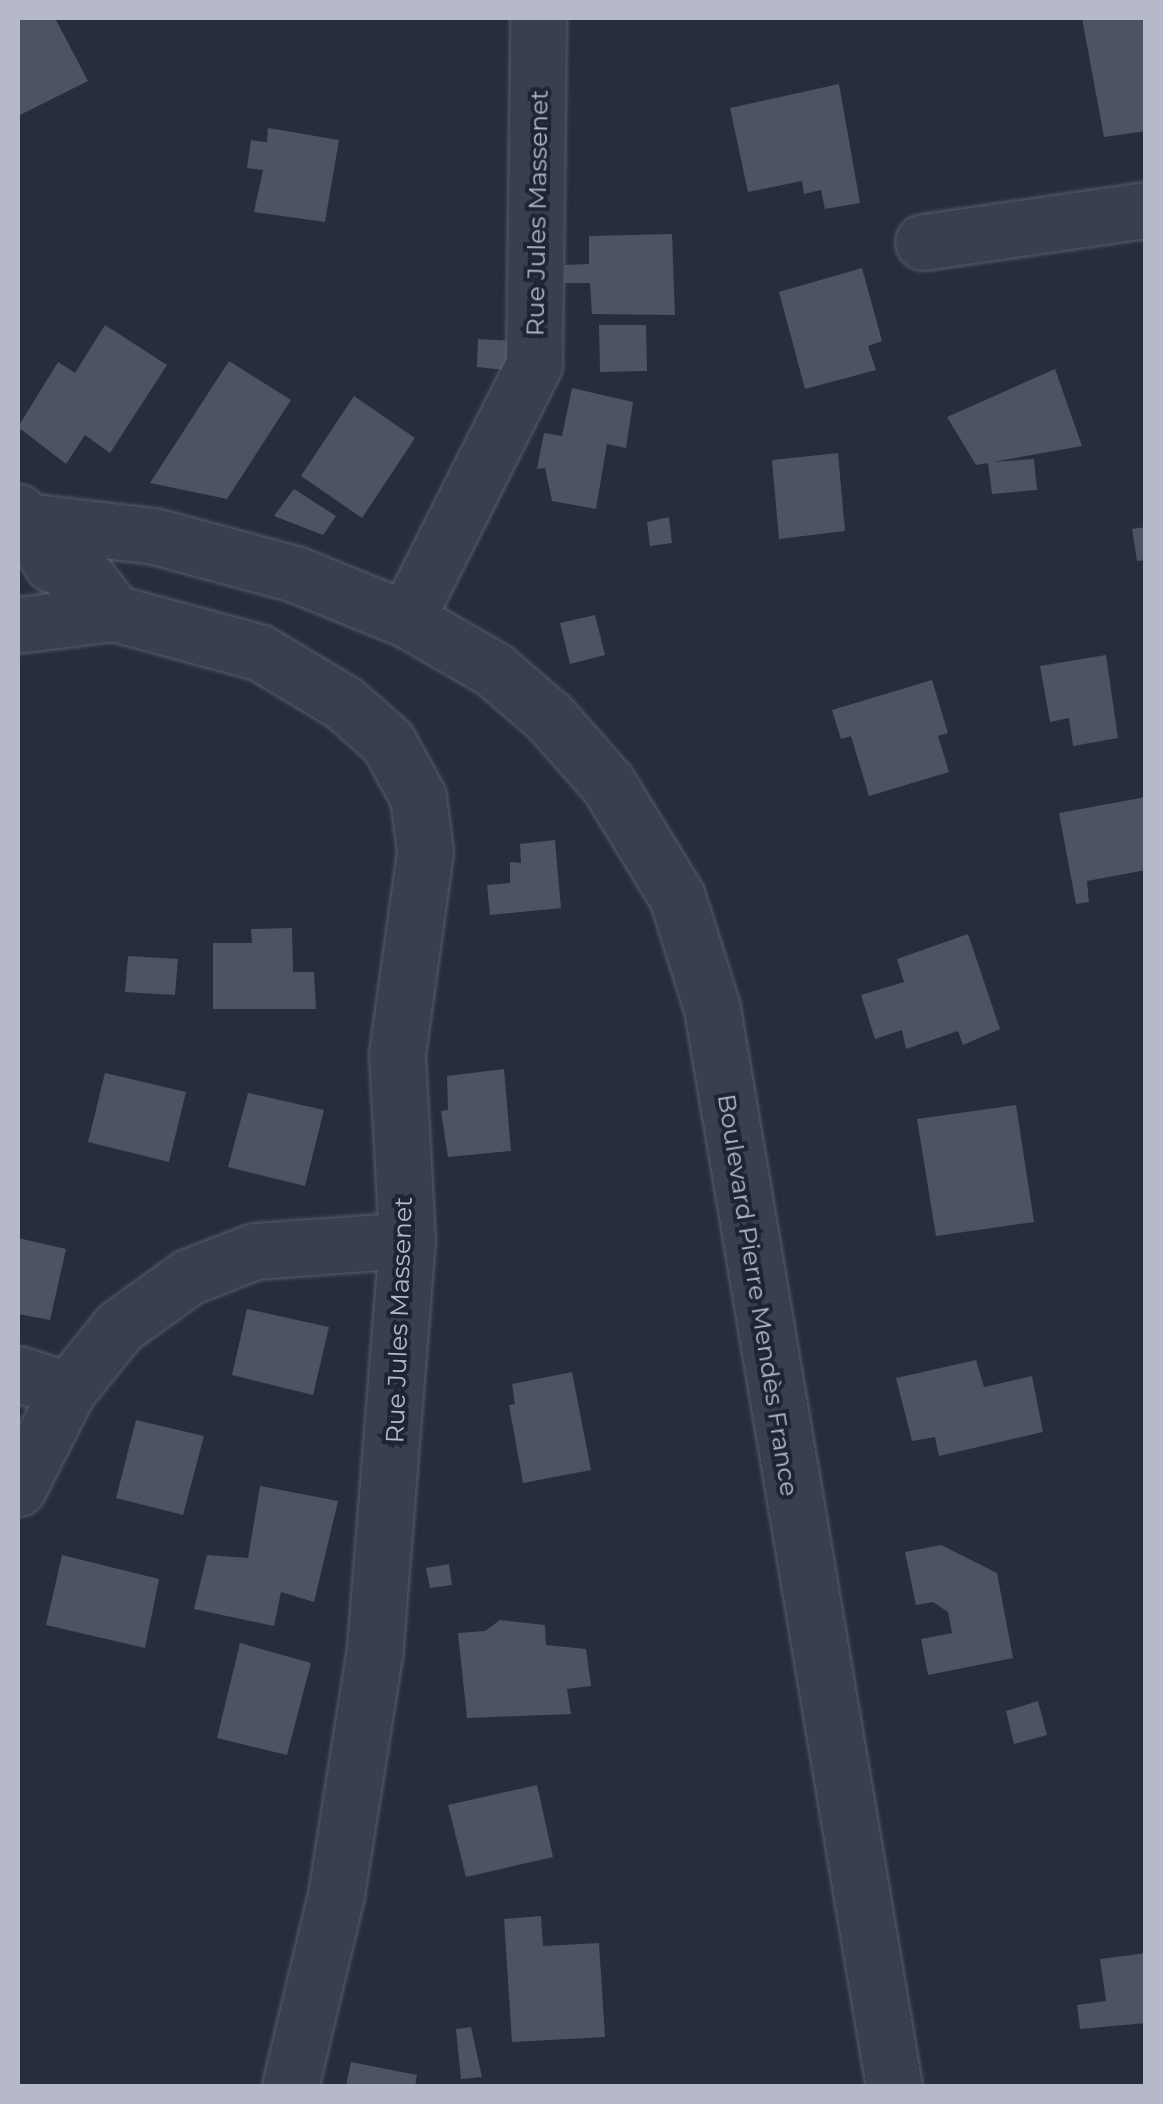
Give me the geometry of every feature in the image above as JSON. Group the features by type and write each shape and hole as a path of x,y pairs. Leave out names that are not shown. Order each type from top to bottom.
{"street":[{"name":"Rue Jules Massenet","path":"406,619 534,364 538,18"},
{"path":"923,242 1146,210"},
{"name":"Boulevard Pierre Mendès France","path":"20,516 154,536 295,574 406,619 492,669 550,718 608,784 678,897 712,1008 894,2086"},
{"path":"20,516 35,567"},
{"path":"35,567 154,536"},
{"path":"35,567 89,580 114,613"},
{"name":"Rue Jules Massenet","path":"18,626 114,613 259,652 344,703 388,742 418,797 425,852 398,1056 407,1240 374,1654 336,1895 290,2086"},
{"path":"18,1488 43,1382 188,1277 255,1251 407,1240"}],"building":[{"path":"18,18 55,18 88,81 18,116"},
{"path":"1082,18 1146,18 1146,131 1104,137"},
{"path":"839,84 860,203 825,209 821,190 804,194 802,181 748,192 730,108"},
{"path":"268,128 339,140 325,222 254,212 263,170 247,168 251,140 267,142"},
{"path":"672,234 675,315 592,314 590,283 564,283 565,265 589,264 589,236"},
{"path":"862,268 882,341 868,346 876,370 805,389 779,292"},
{"path":"105,325 167,365 110,453 85,435 66,464 18,427 58,362 75,373"},
{"path":"599,325 646,325 647,371 600,372"},
{"path":"478,339 516,341 523,372 477,367"},
{"path":"229,361 291,400 227,499 150,483"},
{"path":"1055,369 1082,446 993,462 1034,459 1037,490 992,494 988,463 976,465 947,417"},
{"path":"572,388 633,402 626,448 607,444 596,509 552,501 545,468 537,469 544,433 562,436"},
{"path":"354,396 415,438 362,518 301,476"},
{"path":"838,453 845,531 779,539 772,460"},
{"path":"294,489 336,516 323,535 274,516"},
{"path":"669,517 672,543 650,546 647,522"},
{"path":"1146,527 1146,560 1137,561 1132,529"},
{"path":"595,615 605,655 570,664 560,623"},
{"path":"1106,655 1118,738 1073,746 1069,718 1050,722 1040,666"},
{"path":"932,680 948,733 938,736 949,772 869,796 851,736 841,739 832,710"},
{"path":"1146,797 1146,870 1087,881 1089,902 1076,904 1059,813"},
{"path":"555,840 561,908 490,915 487,885 510,883 510,862 521,863 520,844"},
{"path":"292,928 293,972 314,972 316,1009 213,1009 213,943 252,943 251,929"},
{"path":"968,934 1000,1029 963,1045 958,1031 906,1049 902,1030 875,1039 861,995 904,982 897,959"},
{"path":"128,956 178,959 175,995 125,992"},
{"path":"504,1069 511,1151 448,1157 441,1111 448,1110 447,1076"},
{"path":"105,1073 186,1092 169,1162 88,1142"},
{"path":"248,1093 324,1110 305,1186 228,1167"},
{"path":"1016,1105 1034,1222 936,1236 917,1119"},
{"path":"18,1238 66,1249 50,1320 18,1314"},
{"path":"247,1309 329,1327 313,1395 232,1375"},
{"path":"976,1360 984,1387 1032,1376 1043,1432 939,1456 935,1437 912,1441 896,1378"},
{"path":"572,1372 591,1470 523,1483 509,1405 515,1404 512,1384"},
{"path":"136,1420 204,1436 183,1515 116,1498"},
{"path":"260,1486 338,1501 314,1602 281,1592 274,1626 194,1609 207,1555 248,1558"},
{"path":"941,1545 997,1573 1013,1658 928,1675 921,1639 952,1633 948,1612 933,1602 916,1605 905,1552"},
{"path":"62,1555 159,1579 145,1648 46,1625"},
{"path":"449,1564 452,1585 430,1588 426,1568"},
{"path":"500,1620 545,1625 546,1645 586,1649 591,1686 567,1689 571,1714 467,1718 458,1633 485,1631"},
{"path":"240,1643 311,1663 287,1755 217,1738"},
{"path":"1038,1701 1047,1735 1014,1744 1006,1711"},
{"path":"537,1785 553,1857 466,1877 448,1805"},
{"path":"541,1916 543,1946 599,1943 605,2037 512,2042 504,1919"},
{"path":"1146,1953 1146,2023 1080,2029 1077,2005 1106,2001 1100,1959"},
{"path":"471,2027 482,2077 461,2079 456,2029"},
{"path":"351,2062 417,2075 415,2086 346,2086"}]}
